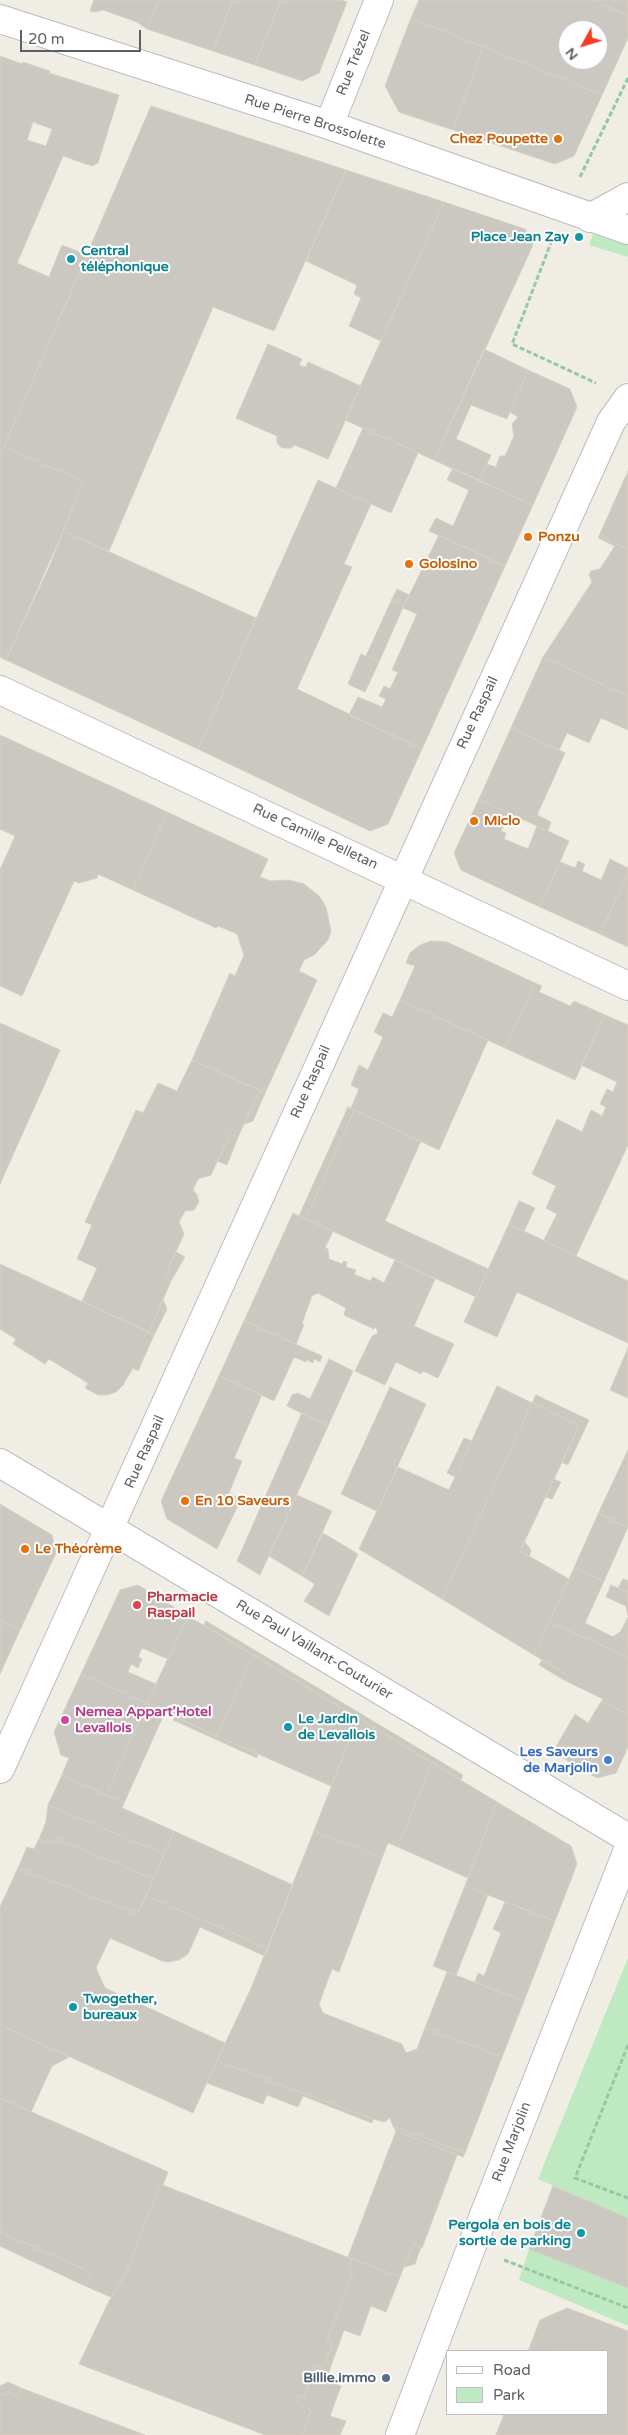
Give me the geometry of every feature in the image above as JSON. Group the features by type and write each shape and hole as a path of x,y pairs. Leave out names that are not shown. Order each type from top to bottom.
{"street":[{"name":"Rue Trézel","path":"329,125 379,0"},
{"name":"Rue Pierre Brossolette","path":"0,19 329,125 628,230"},
{"path":"590,218 628,197"},
{"name":"Rue Raspail","path":"0,1769 111,1528 403,878 611,422 628,398"},
{"name":"Rue Camille Pelletan","path":"0,690 403,878 628,986"},
{"name":"Rue Paul Vaillant-Couturier","path":"0,1463 628,1838"},
{"name":"Rue Marjolin","path":"400,2435 471,2248 628,1850"}],"path":[{"path":"628,78 564,208 512,344 628,398"},
{"path":"628,2044 575,2178 628,2198"},
{"path":"471,2248 628,2308"}],"green space":[{"path":"593,234 628,245 628,257 589,245"},
{"path":"628,1958 628,2218 538,2179"},
{"path":"529,2249 628,2288 628,2326 519,2280"}],"building":[{"path":"94,0 159,0 147,29 137,22 103,10 90,11"},
{"path":"159,0 233,0 213,51 147,29"},
{"path":"233,0 281,0 255,65 213,51"},
{"path":"281,0 341,0 347,2 319,73 302,81 255,65"},
{"path":"419,0 594,0 628,16 628,38 602,95 411,18"},
{"path":"594,0 628,0 628,16"},
{"path":"411,18 483,47 453,130 399,112 385,86"},
{"path":"483,47 602,95 574,156 555,164 453,130"},
{"name":"Central téléphonique","path":"0,56 119,95 98,163 92,166 63,156 17,263 49,277 62,245 87,255 0,456","holes":["33,122 52,129 46,146 27,140"]},
{"path":"151,106 346,170 274,331 213,307 109,551 63,531 83,481 4,447"},
{"path":"346,170 444,202 381,341 349,326 361,298 354,294 357,285 306,261"},
{"path":"444,202 525,229 533,245 434,460 345,420"},
{"path":"268,344 302,359 299,365 306,367 308,362 361,386 328,459 295,445 291,448 282,448 277,443 277,436 236,418"},
{"path":"484,349 528,370 507,419 471,405 456,439 491,455 479,481 434,460"},
{"path":"528,370 570,389 577,407 533,505 479,481 487,464 496,467 500,456 505,456 514,436 512,424 518,417 510,412"},
{"path":"363,428 418,453 391,513 336,488"},
{"path":"4,447 83,481 50,565 6,660 0,657 0,456"},
{"path":"453,468 533,505 505,566 429,531 436,518 453,526 469,490 447,480"},
{"path":"628,471 628,549 599,536"},
{"path":"318,480 371,504 344,564 352,567 297,689 422,749 388,824 370,831 198,749"},
{"path":"63,531 256,618 198,749 6,660"},
{"path":"439,535 505,566 422,749 349,715 358,697 382,707 386,699 379,696 384,686 390,689 398,672 392,670 417,614 403,608"},
{"path":"599,536 628,549 628,696 543,657 592,582 589,575 591,571 600,569 615,546 598,538"},
{"path":"397,589 409,595 404,605 392,599"},
{"path":"392,599 404,605 379,662 366,656"},
{"path":"361,654 379,662 365,692 348,684"},
{"path":"543,657 628,696 628,730 601,718 589,743 567,733 559,750 511,728"},
{"path":"511,728 565,753 537,815 551,822 548,831 479,799"},
{"path":"0,735 167,812 133,890 98,874 97,878 79,883 74,881 22,996 0,986 0,870 15,836 0,829"},
{"path":"479,799 509,813 501,831 506,833 504,839 528,849 537,826 569,841 540,907 461,870 454,853"},
{"path":"167,812 268,859 260,877 271,881 289,880 304,884 319,896 326,907 331,931 328,940 314,955 304,960 299,971 317,980 265,1093 192,1060 230,973 235,976 244,955 237,934 218,926 216,928 133,890"},
{"path":"610,859 628,868 628,873 600,934 540,907 560,862 575,868 578,861 585,864 582,871 601,880"},
{"path":"628,873 628,947 600,934"},
{"path":"431,941 447,942 535,983 505,1048 400,1000 415,966 406,963 410,953 420,945"},
{"path":"535,983 542,986 539,992 570,1006 574,1001 605,1015 575,1080 505,1048"},
{"path":"400,1000 488,1040 439,1150 351,1108 359,1089 351,1085 359,1065 368,1070 383,1037 374,1032 383,1013 392,1017"},
{"path":"605,1015 628,1025 628,1145 576,1256 544,1240 557,1214 546,1208 556,1186 532,1174 557,1119 582,1132 591,1110 602,1116 606,1107 600,1104 607,1089 613,1092 617,1082 581,1065"},
{"path":"0,1023 60,1050 0,1184"},
{"path":"192,1060 260,1090 238,1137 230,1134 211,1175 198,1179 193,1190 199,1202 194,1210 185,1211 179,1222 184,1234 164,1278 171,1281 149,1332 82,1301 97,1268 77,1259 92,1225 85,1222 136,1110 143,1113 158,1083 177,1091"},
{"path":"260,1090 265,1093 253,1121 244,1124"},
{"path":"348,1107 354,1110 306,1219 299,1216"},
{"path":"354,1110 421,1141 385,1221 488,1269 476,1297 306,1219"},
{"path":"230,1134 238,1137 227,1165 217,1161"},
{"path":"519,1201 535,1208 524,1231 509,1224"},
{"path":"293,1213 333,1231 325,1248 328,1249 329,1259 342,1264 344,1261 347,1262 346,1267 356,1270 354,1274 370,1281 373,1277 384,1283 395,1260 435,1279 414,1326 454,1344 438,1378 423,1371 421,1374 396,1362 385,1385 355,1371 372,1336 378,1333 376,1327 374,1329 344,1315 346,1308 318,1293 312,1296 302,1323 304,1325 296,1344 244,1321"},
{"path":"509,1224 628,1281 628,1343 517,1292 497,1337 464,1322"},
{"path":"176,1252 185,1257 171,1281 164,1278"},
{"path":"0,1264 154,1335 138,1371 133,1368 123,1385 116,1392 98,1395 85,1388 88,1383 49,1359 45,1364 13,1344 16,1339 0,1329"},
{"path":"163,1299 167,1309 154,1335 149,1332"},
{"path":"244,1321 322,1356 320,1362 314,1359 313,1363 307,1360 306,1362 294,1357 274,1401 219,1376"},
{"path":"628,1348 628,1398 610,1390"},
{"path":"329,1359 353,1371 328,1426 287,1406 292,1395 298,1393 310,1399"},
{"path":"219,1376 262,1395 234,1458 242,1461 229,1493 241,1499 217,1549 167,1519 161,1501"},
{"path":"497,1386 532,1403 442,1599 359,1549 398,1467 449,1490"},
{"path":"390,1387 426,1404 377,1511 341,1494"},
{"path":"536,1395 589,1420 568,1465 561,1462 579,1426 532,1403"},
{"path":"532,1403 579,1426 520,1551 569,1579 534,1655 442,1599"},
{"path":"302,1413 328,1426 260,1575 237,1561"},
{"path":"464,1438 472,1441 455,1477 447,1473"},
{"path":"628,1450 628,1527 598,1514"},
{"path":"554,1479 561,1482 552,1499 545,1497"},
{"path":"297,1495 332,1511 302,1576 269,1556"},
{"path":"0,1504 52,1535 56,1553 20,1630 0,1620"},
{"path":"598,1514 628,1527 604,1581 574,1568"},
{"path":"323,1533 358,1554 329,1616 304,1601 315,1584 302,1576"},
{"path":"524,1541 531,1550 529,1557 520,1551"},
{"path":"574,1568 604,1581 585,1623 613,1637 621,1631 628,1617 628,1657 549,1622"},
{"path":"623,1579 628,1581 628,1592 618,1588"},
{"path":"138,1585 188,1616 168,1659 142,1648 138,1657 142,1659 138,1668 131,1664 128,1672 156,1684 147,1703 81,1674 120,1590"},
{"path":"611,1585 628,1592 628,1616 626,1606 606,1597"},
{"path":"188,1616 253,1655 217,1736 147,1703"},
{"path":"0,1620 20,1630 0,1674"},
{"path":"206,1621 463,1775 461,1780 204,1625"},
{"path":"549,1622 628,1657 628,1714 601,1702 603,1699 566,1681 569,1676 534,1655"},
{"name":"Le Jardin de Levallois","path":"253,1655 358,1718 331,1786 217,1736"},
{"path":"542,1660 569,1676 566,1681 539,1665"},
{"path":"81,1674 147,1703 106,1795 62,1775 69,1758 61,1755 54,1732"},
{"path":"601,1702 628,1714 628,1747 616,1773 597,1778 553,1752 575,1714 588,1723"},
{"path":"147,1703 165,1712 124,1803 106,1795"},
{"path":"175,1717 217,1736 215,1739 173,1720"},
{"path":"358,1718 432,1763 398,1847 388,1843 382,1858 314,1831"},
{"path":"217,1736 258,1754 257,1758 215,1739"},
{"path":"432,1763 497,1802 468,1878 398,1847"},
{"path":"62,1775 124,1803 122,1808 174,1831 164,1854 48,1805"},
{"path":"497,1802 571,1846 577,1864 555,1921 465,1886"},
{"path":"48,1805 164,1854 153,1879 55,1838 53,1844 39,1839 46,1822"},
{"path":"174,1831 293,1885 268,1948 146,1896"},
{"path":"314,1831 382,1858 339,1972 332,1969 319,2004 323,2013 402,2044 406,2053 417,2049 425,2028 502,2057 465,2153 393,2126 390,2118 384,2122 373,2119 217,2061 252,1986"},
{"path":"55,1838 153,1879 137,1914 18,1868 27,1847 34,1849 39,1839 53,1844"},
{"name":"Twogether, bureaux","path":"18,1868 137,1914 146,1896 268,1948 265,1956 200,1927 188,1954 179,1960 162,1961 110,1938 96,1968 105,1988 225,2043 193,2113 0,2025 0,1907"},
{"path":"465,1886 488,1895 456,1975 433,1966"},
{"path":"505,1902 555,1921 524,2001 475,1982 478,1973 484,1976 501,1933 493,1929"},
{"path":"447,1972 524,2001 502,2057 425,2028"},
{"name":"Twogether, bureaux","path":"0,2025 69,2057 52,2066 31,2112 0,2098"},
{"path":"217,2061 373,2119 372,2123 303,2096 298,2107 267,2095 263,2104 207,2083"},
{"path":"0,2098 168,2172 163,2185 160,2184 125,2276 111,2297 85,2286 91,2272 0,2232"},
{"path":"393,2126 465,2153 463,2157 396,2131"},
{"path":"396,2131 457,2155 422,2248 413,2244 400,2277 348,2257"},
{"path":"160,2184 352,2259 348,2268 354,2270 327,2340 333,2342 324,2368 316,2365 304,2398 299,2395 296,2403 311,2410 302,2435 265,2435 79,2364 109,2301 125,2276"},
{"name":"Pergola en bois de sortie de parking","path":"553,2186 628,2218 628,2288 529,2249"},
{"path":"0,2232 91,2272 85,2286 0,2246"},
{"path":"413,2244 421,2247 415,2264 404,2267"},
{"path":"352,2259 400,2277 386,2312 371,2306 360,2336 344,2330 326,2380 341,2386 330,2416 346,2421 340,2435 302,2435 311,2410 296,2403 299,2395 304,2398 316,2365 324,2368 333,2342 327,2340 354,2270 348,2268"},
{"path":"567,2308 628,2331 628,2435 496,2435 504,2415 608,2415 608,2350 528,2350 540,2320"},
{"path":"8,2382 21,2388 18,2396 9,2393 0,2396 0,2386"},
{"path":"21,2388 145,2435 0,2435 0,2396 9,2393 18,2396"}],"place":[{"name":"Chez Poupette","path":"558,139"},
{"name":"Place Jean Zay","path":"579,237"},
{"name":"Central téléphonique","path":"71,259"},
{"name":"Ponzu","path":"528,537"},
{"name":"Golosino","path":"409,564"},
{"name":"Miclo","path":"474,821"},
{"name":"En 10 Saveurs","path":"185,1501"},
{"name":"Le Théorème","path":"25,1549"},
{"name":"Pharmacie Raspail","path":"137,1605"},
{"name":"Nemea Appart'Hotel Levallois","path":"65,1720"},
{"name":"Le Jardin de Levallois","path":"288,1727"},
{"name":"Les Saveurs de Marjolin","path":"608,1760"},
{"name":"Twogether, bureaux","path":"73,2007"},
{"name":"Pergola en bois de sortie de parking","path":"581,2233"},
{"name":"Billie.immo","path":"386,2378"}]}
